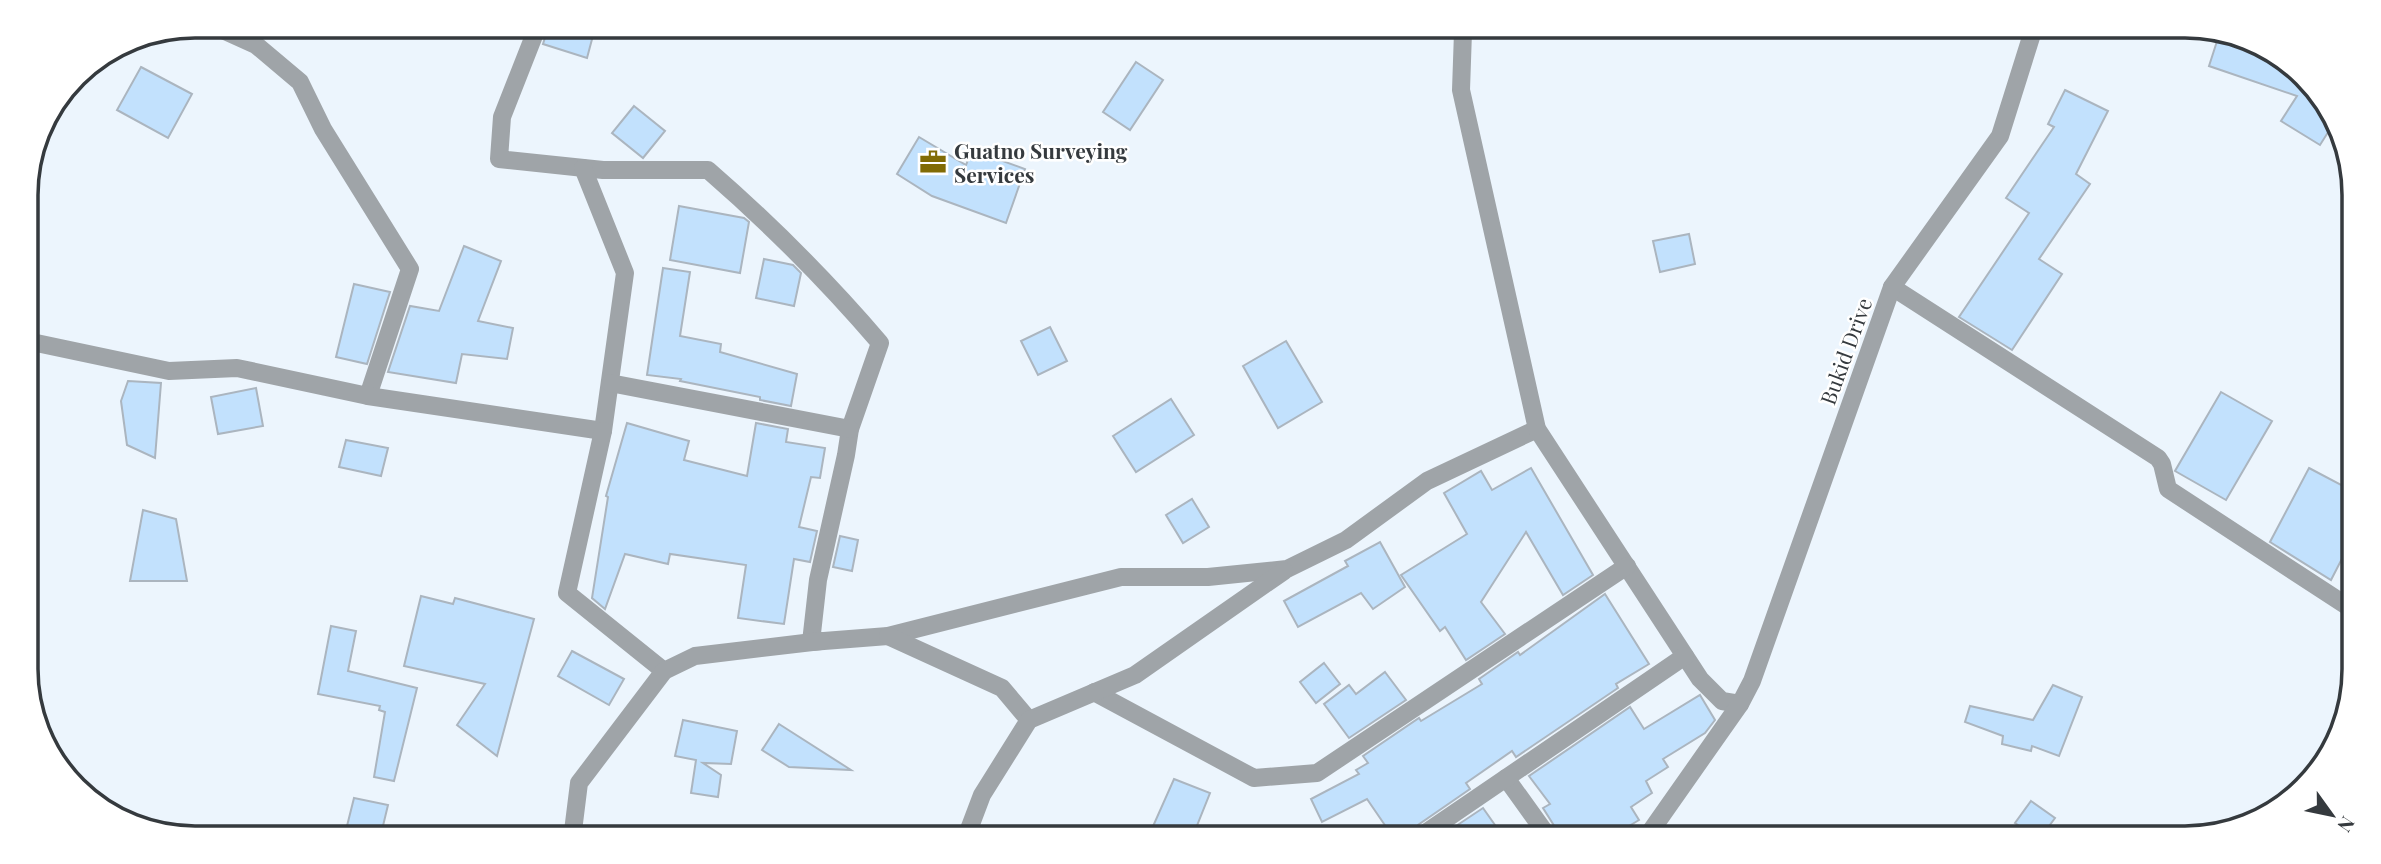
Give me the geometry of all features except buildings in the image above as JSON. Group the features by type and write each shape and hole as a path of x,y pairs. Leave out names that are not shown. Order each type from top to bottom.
{"street":[{"path":"1463,38 1461,90 1537,429 1700,679 1722,701 1740,704"},
{"name":"Bukid Drive","path":"1656,825 1740,704 1752,681 1892,287 2000,136 2031,38"},
{"path":"243,39 256,45 300,82 323,129 410,269 368,396"},
{"path":"533,39 502,117 499,159 603,170 708,170 755,210 852,309 880,343 850,429 818,580 810,642 821,642"},
{"path":"583,168 625,273 603,431 567,593 664,671"},
{"path":"1892,287 2158,458 2168,489 2342,603"},
{"path":"39,343 170,370 237,368 368,396 603,431"},
{"path":"610,383 850,429"},
{"path":"970,826 982,795 1029,720 1135,675 1287,569 1346,540 1427,481 1537,429"},
{"path":"1094,692 1254,778 1317,773 1627,566"},
{"path":"574,826 579,783 664,671 695,656 888,636 1121,577 1208,577 1287,569"},
{"path":"888,636 1002,688 1029,720"},
{"path":"1437,825 1685,656"},
{"path":"1506,778 1540,825"}],"place":[{"name":"Guatno Surveying Services","path":"933,162"}]}
